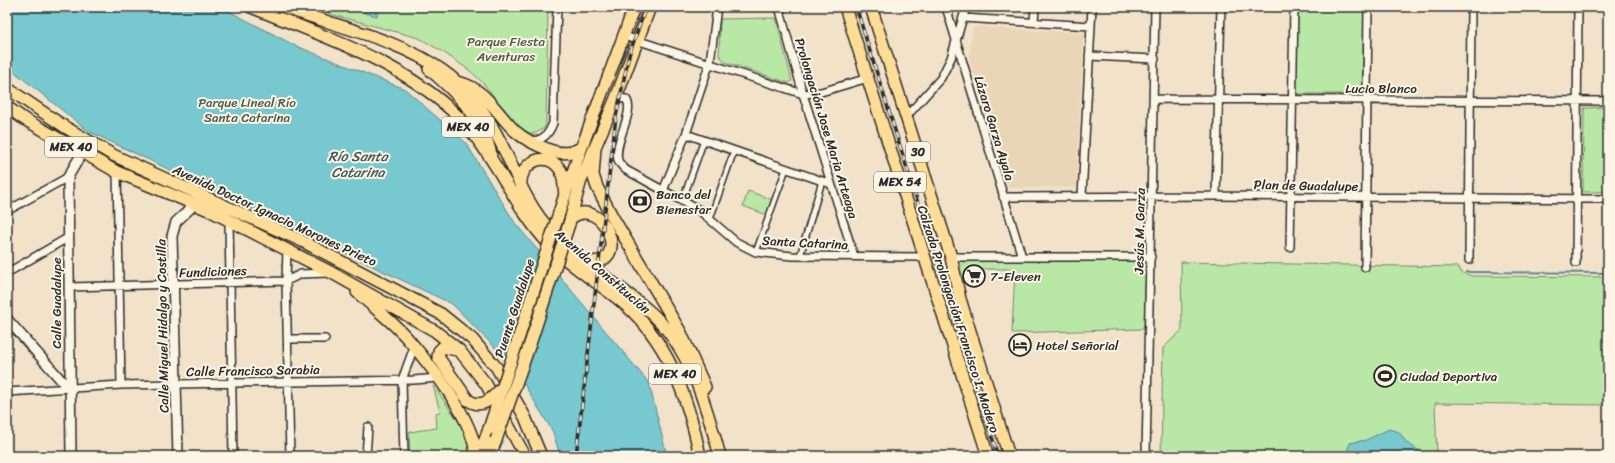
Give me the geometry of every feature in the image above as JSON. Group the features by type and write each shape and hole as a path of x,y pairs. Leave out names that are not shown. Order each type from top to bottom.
{"main road":[{"name":"Avenida Constitución","path":"251,7 360,53 408,77 433,94 456,115 492,159 518,204 540,234 574,267 618,298 659,344 682,388 700,453"},
{"name":"Avenida Constitución","path":"284,7 386,42 420,57 456,81 488,118 521,187 545,224 585,261 649,311 668,331 694,378 720,456"},
{"name":"Puente Guadalupe","path":"477,456 502,388 582,147 634,7"},
{"name":"Puente Guadalupe","path":"490,456 531,341 570,221 581,180 616,98 650,7"},
{"name":"Calzada Prolongación Francisco I. Madero","path":"845,7 988,456"},
{"name":"Calzada Prolongación Francisco I. Madero","path":"871,7 951,257 962,306 1009,456"},
{"path":"386,42 426,67 461,100 487,137 492,159"},
{"path":"456,81 478,91 514,130 529,140 560,153 574,151 582,147"},
{"name":"Avenida Doctor Ignacio Morones Prieto","path":"7,88 65,127 99,147 302,241 441,314 472,339 497,368 517,400 538,445 541,456"},
{"name":"Avenida Doctor Ignacio Morones Prieto","path":"7,106 24,119 118,172 229,221 287,250 332,273 435,331 459,350 486,384 525,456"},
{"path":"99,147 127,168 138,180"},
{"path":"594,148 593,169 595,182 612,216 681,332 708,395 710,423"},
{"path":"521,187 520,178 526,166 533,161 546,160 557,166 562,173 565,196"},
{"path":"570,221 581,213 591,214 603,224 609,233 611,249 608,257 598,262 585,261"},
{"path":"345,281 395,326 414,347 438,378 466,420 473,435 477,456"},
{"path":"459,350 443,348 439,351 438,356 468,400 476,404 482,404 490,400 502,388"},
{"path":"538,445 547,456"}],"street":[{"path":"529,140 544,138 550,132 553,123 557,7"},
{"path":"664,191 686,134 710,62 717,7"},
{"name":"Prolongación Jose Maria Arteaga","path":"779,7 830,184 854,256"},
{"name":"Lázaro Garza Ayala","path":"946,7 1022,256"},
{"path":"906,117 941,78 951,58 966,7"},
{"path":"1034,22 1035,7"},
{"path":"1082,196 1092,7"},
{"name":"Jesús M. Garza","path":"1146,456 1155,7"},
{"path":"1216,196 1221,7"},
{"path":"1290,247 1294,7"},
{"path":"1365,267 1368,7"},
{"path":"1469,260 1471,7"},
{"path":"1576,263 1576,100 1578,7"},
{"path":"963,18 1091,26"},
{"path":"624,36 710,62 803,94 817,93 868,78"},
{"path":"1090,56 1155,59"},
{"name":"Santa Catarina","path":"616,98 626,99 629,107 618,149 618,160 626,170 699,210 736,242 756,252 800,256 924,256"},
{"name":"Lucio Blanco","path":"1154,99 1608,101"},
{"path":"686,134 830,184"},
{"path":"682,202 704,140"},
{"path":"710,219 734,151"},
{"path":"7,212 68,177 82,153"},
{"path":"756,252 786,169"},
{"path":"118,172 121,385"},
{"name":"Calle Guadalupe","path":"68,177 70,287 69,389 71,456"},
{"path":"800,256 822,181"},
{"name":"Plan de Guadalupe","path":"1003,197 1291,196 1608,199"},
{"name":"Calle Miguel Hidalgo y Costilla","path":"178,456 173,284 173,229 179,218 194,205"},
{"path":"229,221 233,456"},
{"path":"7,273 69,237"},
{"path":"287,250 286,281 290,456"},
{"path":"951,257 1150,257"},
{"name":"Fundiciones","path":"70,287 286,281 301,274 332,273"},
{"path":"7,319 69,389"},
{"path":"288,339 325,339"},
{"path":"404,456 402,380 414,347"},
{"name":"Calle Francisco Sarabia","path":"7,392 121,385 402,380 438,378"},
{"path":"366,456 368,427"}],"shaded area":[{"path":"973,27 1084,33 1076,187 1009,188 969,57"}],"green space":[{"name":"Parque Fiesta Aventuras","path":"312,7 548,7 546,124 544,128 531,134 521,129 482,82 469,70 419,38 333,15"},
{"path":"1298,7 1364,7 1362,94 1296,94"},
{"path":"776,18 792,81 789,83 725,62 719,55 720,19"},
{"path":"1608,107 1608,192 1583,192 1584,108"},
{"path":"748,191 773,200 767,215 743,206"},
{"path":"1140,259 1146,264 1144,329 1012,333 1015,269 968,269 968,280 961,281 958,269 966,260"},
{"name":"Ciudad Deportiva","path":"1181,262 1459,267 1461,272 1472,276 1608,277 1608,405 1435,403 1437,456 1161,456 1163,348 1182,330"},
{"path":"433,385 465,431 473,456 410,456 409,432 437,428 436,413 440,412"}],"water":[{"name":"Río Santa Catarina","path":"7,7 221,7 296,46 405,89 466,143 515,223 649,383 667,456 560,456 553,432 513,366 452,304 88,131 7,66"},
{"path":"380,7 377,16 364,13 365,9 358,8"},
{"path":"1389,429 1399,432 1407,443 1428,456 1348,456 1347,451 1350,443 1366,440"}],"waterway":[{"path":"1467,272 1608,273"}],"railway":[{"path":"576,456 616,117 629,55 646,7"},
{"path":"856,7 998,456"}],"place":[{"name":"Banco del Bienestar","path":"640,201"},
{"name":"7-Eleven","path":"974,276"},
{"name":"Hotel Señorial","path":"1020,345"},
{"name":"Ciudad Deportiva","path":"1385,376"}],"park label":[{"name":"Parque Lineal Río Santa Catarina","path":"247,110"}]}
